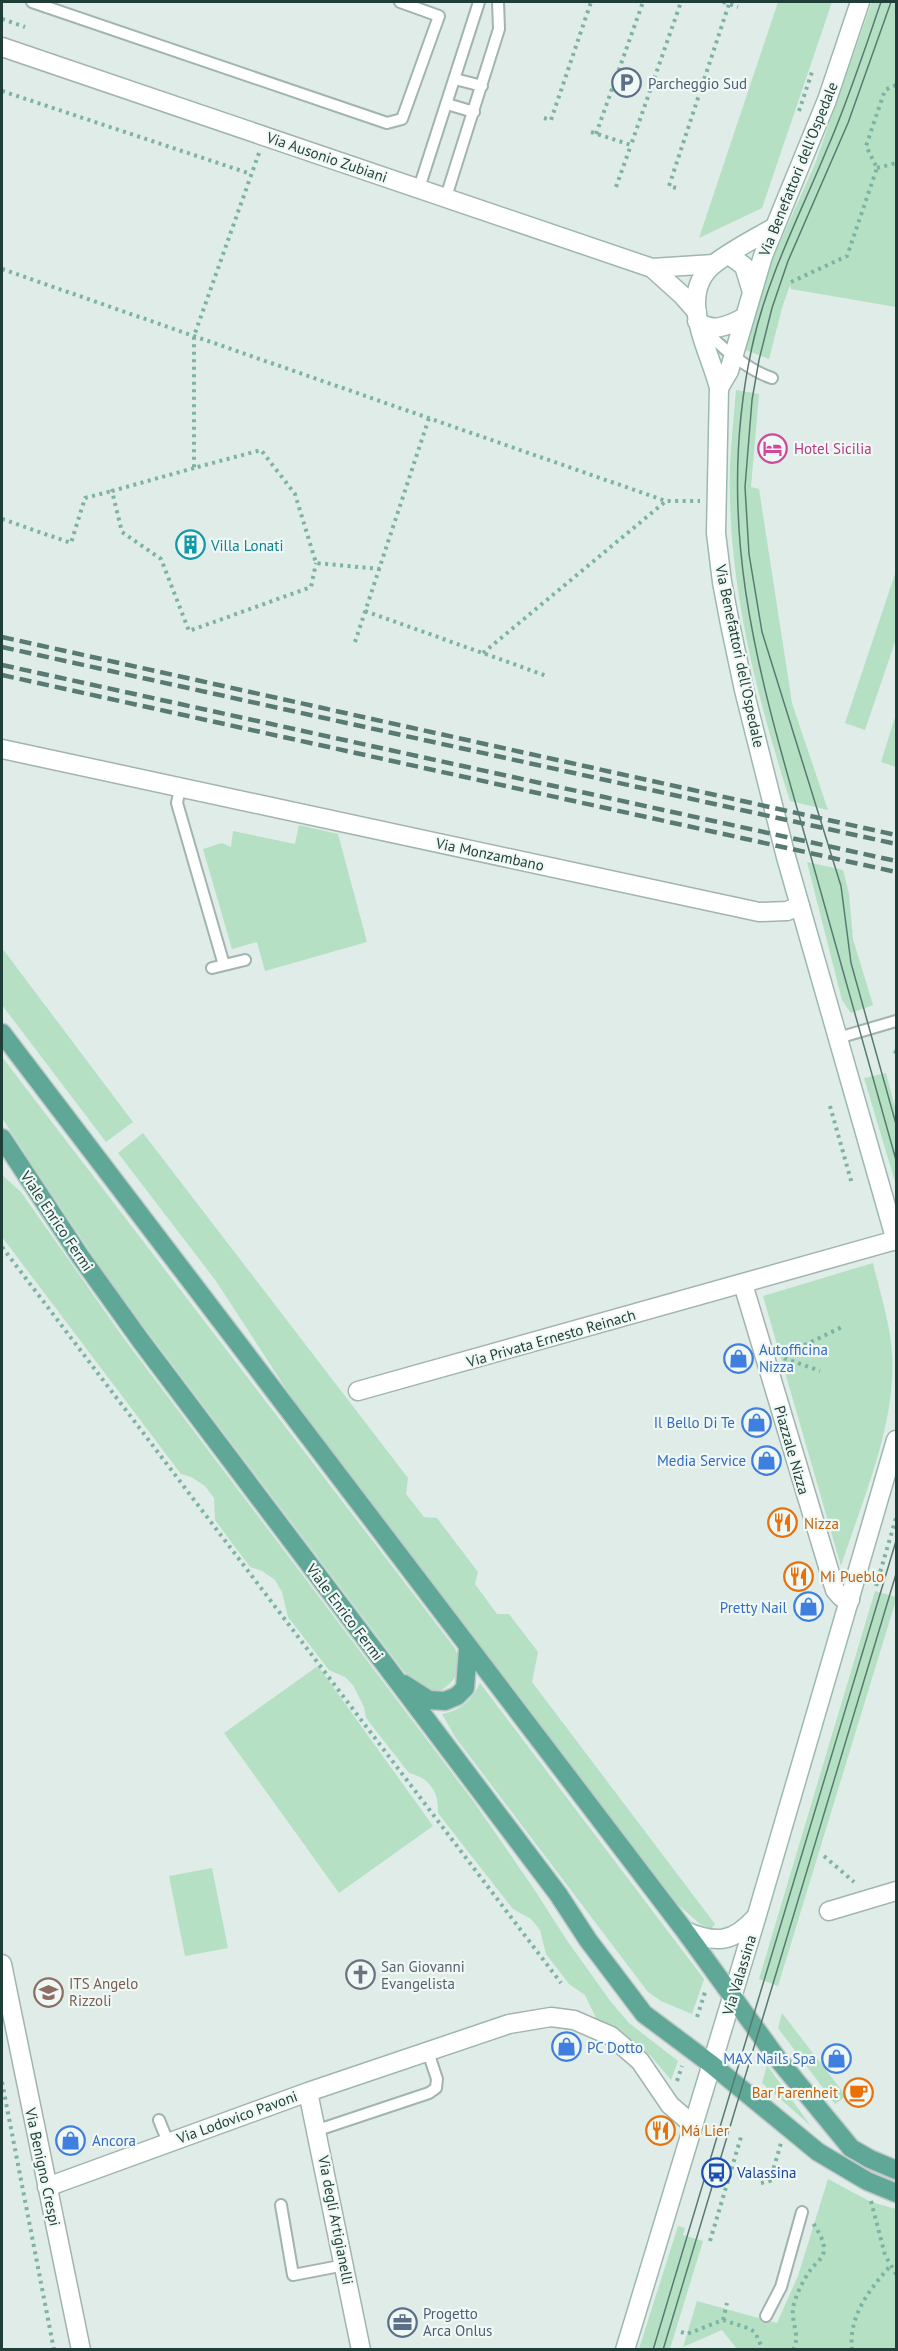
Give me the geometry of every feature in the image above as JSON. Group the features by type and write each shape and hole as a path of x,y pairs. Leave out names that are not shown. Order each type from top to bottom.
{"main road":[{"path":"2,1033 468,1649 685,1931 777,2058 850,2148 870,2159 897,2169"},
{"name":"Viale Enrico Fermi","path":"2,1138 40,1197 141,1341 558,1894 629,1997 644,2014 711,2064 818,2152 867,2181 897,2193"},
{"path":"2,1160 40,1197"},
{"path":"395,1679 429,1700 444,1701 457,1696 465,1688 468,1674 468,1649"}],"street":[{"name":"Via Benefattori dell'Ospedale","path":"860,2 827,100 773,228 743,318 729,371 719,388 717,532 722,582 747,700 800,906 896,1241"},
{"name":"Via Ausonio Zubiani","path":"2,46 652,268 682,295 699,320"},
{"name":"Via Ausonio Zubiani","path":"719,388 699,320 696,290 704,275 722,259 773,228"},
{"name":"Via Ausonio Zubiani","path":"652,268 722,259"},
{"path":"722,259 744,266 752,292"},
{"path":"699,320 726,327 743,318"},
{"name":"Via Monzambano","path":"2,749 759,912 787,911 800,906"},
{"path":"743,1284 896,1241"},
{"name":"Via Privata Ernesto Reinach","path":"358,1391 743,1284"},
{"name":"Piazzale Nizza","path":"743,1284 835,1590 841,1597 850,1600"},
{"path":"850,1600 897,1440"},
{"name":"Via Valassina","path":"625,2349 757,1916 850,1600"},
{"path":"829,1911 897,1891"},
{"path":"685,1931 703,1939 728,1939 744,1930 757,1916"},
{"name":"Via Benigno Crespi","path":"2,1964 4,1983 81,2349"},
{"name":"Via Lodovico Pavoni","path":"47,2187 308,2092 509,2024 551,2017 574,2020 591,2026 628,2048 640,2061 670,2105 693,2126"},
{"name":"Via degli Artigianelli","path":"308,2092 318,2130 361,2349"}],"lane":[{"path":"32,2 387,123 402,119 439,16 400,2"},
{"path":"419,188 479,2"},
{"path":"446,197 499,29 498,2"},
{"path":"455,79 482,86"},
{"path":"447,104 474,112"},
{"name":"Via Ausonio Zubiani","path":"699,320 713,340 733,356 772,378"},
{"path":"180,787 177,803 224,965"},
{"path":"212,968 245,960"},
{"path":"838,1038 897,1022"},
{"path":"318,2130 429,2093 436,2088 437,2079 428,2052"},
{"path":"159,2120 168,2142"},
{"path":"281,2205 293,2275 345,2265"},
{"path":"766,2316 781,2287 802,2212"}],"path":[{"path":"544,118 551,120 591,2"},
{"path":"631,145 594,133 643,2"},
{"path":"616,187 681,2"},
{"path":"723,2 738,7"},
{"path":"676,188 669,186 729,4"},
{"path":"2,19 25,27"},
{"path":"798,115 813,69"},
{"path":"791,282 847,256 877,168 866,146 885,90 897,85"},
{"path":"2,91 251,174"},
{"path":"194,468 194,336 259,152"},
{"path":"877,168 897,163"},
{"path":"2,269 666,501 702,501"},
{"path":"355,642 429,418"},
{"path":"2,519 71,543 85,498 261,450 295,494 316,563 311,587 189,631 161,559 122,532 112,491"},
{"path":"483,653 666,501"},
{"path":"316,563 380,569"},
{"path":"365,611 547,676"},
{"path":"830,1107 852,1184"},
{"path":"2,1247 561,1983"},
{"path":"820,1371 780,1356 844,1326"},
{"path":"876,1586 897,1518"},
{"path":"824,1856 854,1882"},
{"path":"696,2017 701,2002"},
{"path":"675,2088 683,2062"},
{"path":"678,2080 687,2086"},
{"path":"2,2082 54,2349"},
{"path":"710,2241 741,2137"},
{"path":"761,2183 770,2181 783,2140"},
{"path":"871,2198 885,2255 897,2274"},
{"path":"795,2349 797,2340 794,2304 824,2250 822,2239 814,2224 802,2212"},
{"path":"852,2349 851,2330 854,2321 875,2284 891,2265"},
{"path":"723,2320 727,2303"},
{"path":"681,2332 687,2334 723,2320 755,2332 763,2349"}],"green space":[{"path":"778,2 832,2 762,208 699,238"},
{"path":"872,2 896,2 896,307 791,289 790,285 769,359 743,349 766,274 815,164"},
{"path":"736,390 759,394 751,487 759,489 792,703 828,810 790,801 766,720 746,637 733,553 730,510 730,468"},
{"path":"896,571 896,639 865,730 845,723"},
{"path":"896,714 896,767 881,762"},
{"path":"299,825 338,834 367,942 265,971 257,942 232,949 203,849 222,843 231,847 233,831 295,844"},
{"path":"807,862 843,870 849,894 853,939 873,1005 851,1013 842,1000"},
{"path":"2,948 133,1122 106,1142 2,1005"},
{"path":"2,1057 454,1647 459,1663 457,1673 443,1689 429,1692 412,1682 113,1286 2,1118"},
{"path":"886,1073 896,1111 896,1185 864,1078"},
{"path":"143,1133 408,1478 406,1494 424,1517 437,1518 478,1572 475,1584 497,1614 509,1614 538,1652 532,1682 715,1924 711,1929 700,1924 674,1901 294,1401 216,1281 118,1153"},
{"path":"2,1175 21,1192 125,1340 474,1802 611,2002 629,2023 678,2061 671,2080 650,2055 596,2018 585,1995 569,1984 546,1954 540,1930 531,1919 513,1909 438,1813 437,1799 432,1787 423,1778 409,1773 366,1718 364,1707 353,1685 345,1677 329,1670 288,1617 282,1592 275,1580 262,1571 250,1567 215,1520 214,1498 205,1486 181,1474 2,1237"},
{"path":"873,1263 889,1330 892,1380 884,1434 841,1566 763,1296"},
{"path":"875,1591 896,1597 896,1600 778,1986 759,1979"},
{"path":"318,1666 433,1826 339,1893 224,1733"},
{"path":"480,1683 704,1979 692,2014 661,2001 648,1992 455,1737 442,1714 465,1704"},
{"path":"212,1868 228,1948 185,1956 169,1876"},
{"path":"782,2013 846,2096 835,2104 778,2028"},
{"path":"767,2065 810,2125 762,2083"},
{"path":"828,2179 871,2202 896,2209 896,2349 737,2349 722,2330 683,2347 697,2301 777,2323 798,2276"},
{"path":"678,2226 685,2228 683,2235 703,2241 670,2349 639,2349"}],"tram line":[{"path":"881,2 842,113 785,246 758,321 741,414 737,479 740,543 748,605 760,667 792,792 896,1160"},
{"path":"891,2 848,123 788,261 772,308 752,400 745,487 749,554 762,632 841,886 851,963 896,1124"},
{"path":"653,2350 896,1541"},
{"path":"663,2350 896,1574"}],"railway":[{"path":"2,637 896,835"},
{"path":"2,647 896,844"},
{"path":"2,665 896,861"},
{"path":"2,675 896,872"}],"place":[{"name":"Parcheggio Sud","path":"627,83"},
{"name":"Hotel Sicilia","path":"773,448"},
{"name":"Villa Lonati","path":"190,545"},
{"name":"Autofficina Nizza","path":"738,1358"},
{"name":"Il Bello Di Te","path":"756,1422"},
{"name":"Media Service","path":"767,1460"},
{"name":"Nizza","path":"783,1523"},
{"name":"Mi Pueblo","path":"799,1576"},
{"name":"Pretty Nail","path":"808,1607"},
{"name":"San Giovanni Evangelista","path":"360,1975"},
{"name":"ITS Angelo Rizzoli","path":"48,1992"},
{"name":"PC Dotto","path":"566,2047"},
{"name":"MAX Nails Spa","path":"837,2058"},
{"name":"Bar Farenheit","path":"859,2092"},
{"name":"Má Lier","path":"660,2130"},
{"name":"Ancora","path":"71,2140"},
{"name":"Valassina","path":"716,2172"},
{"name":"Progetto Arca Onlus","path":"402,2322"}]}
